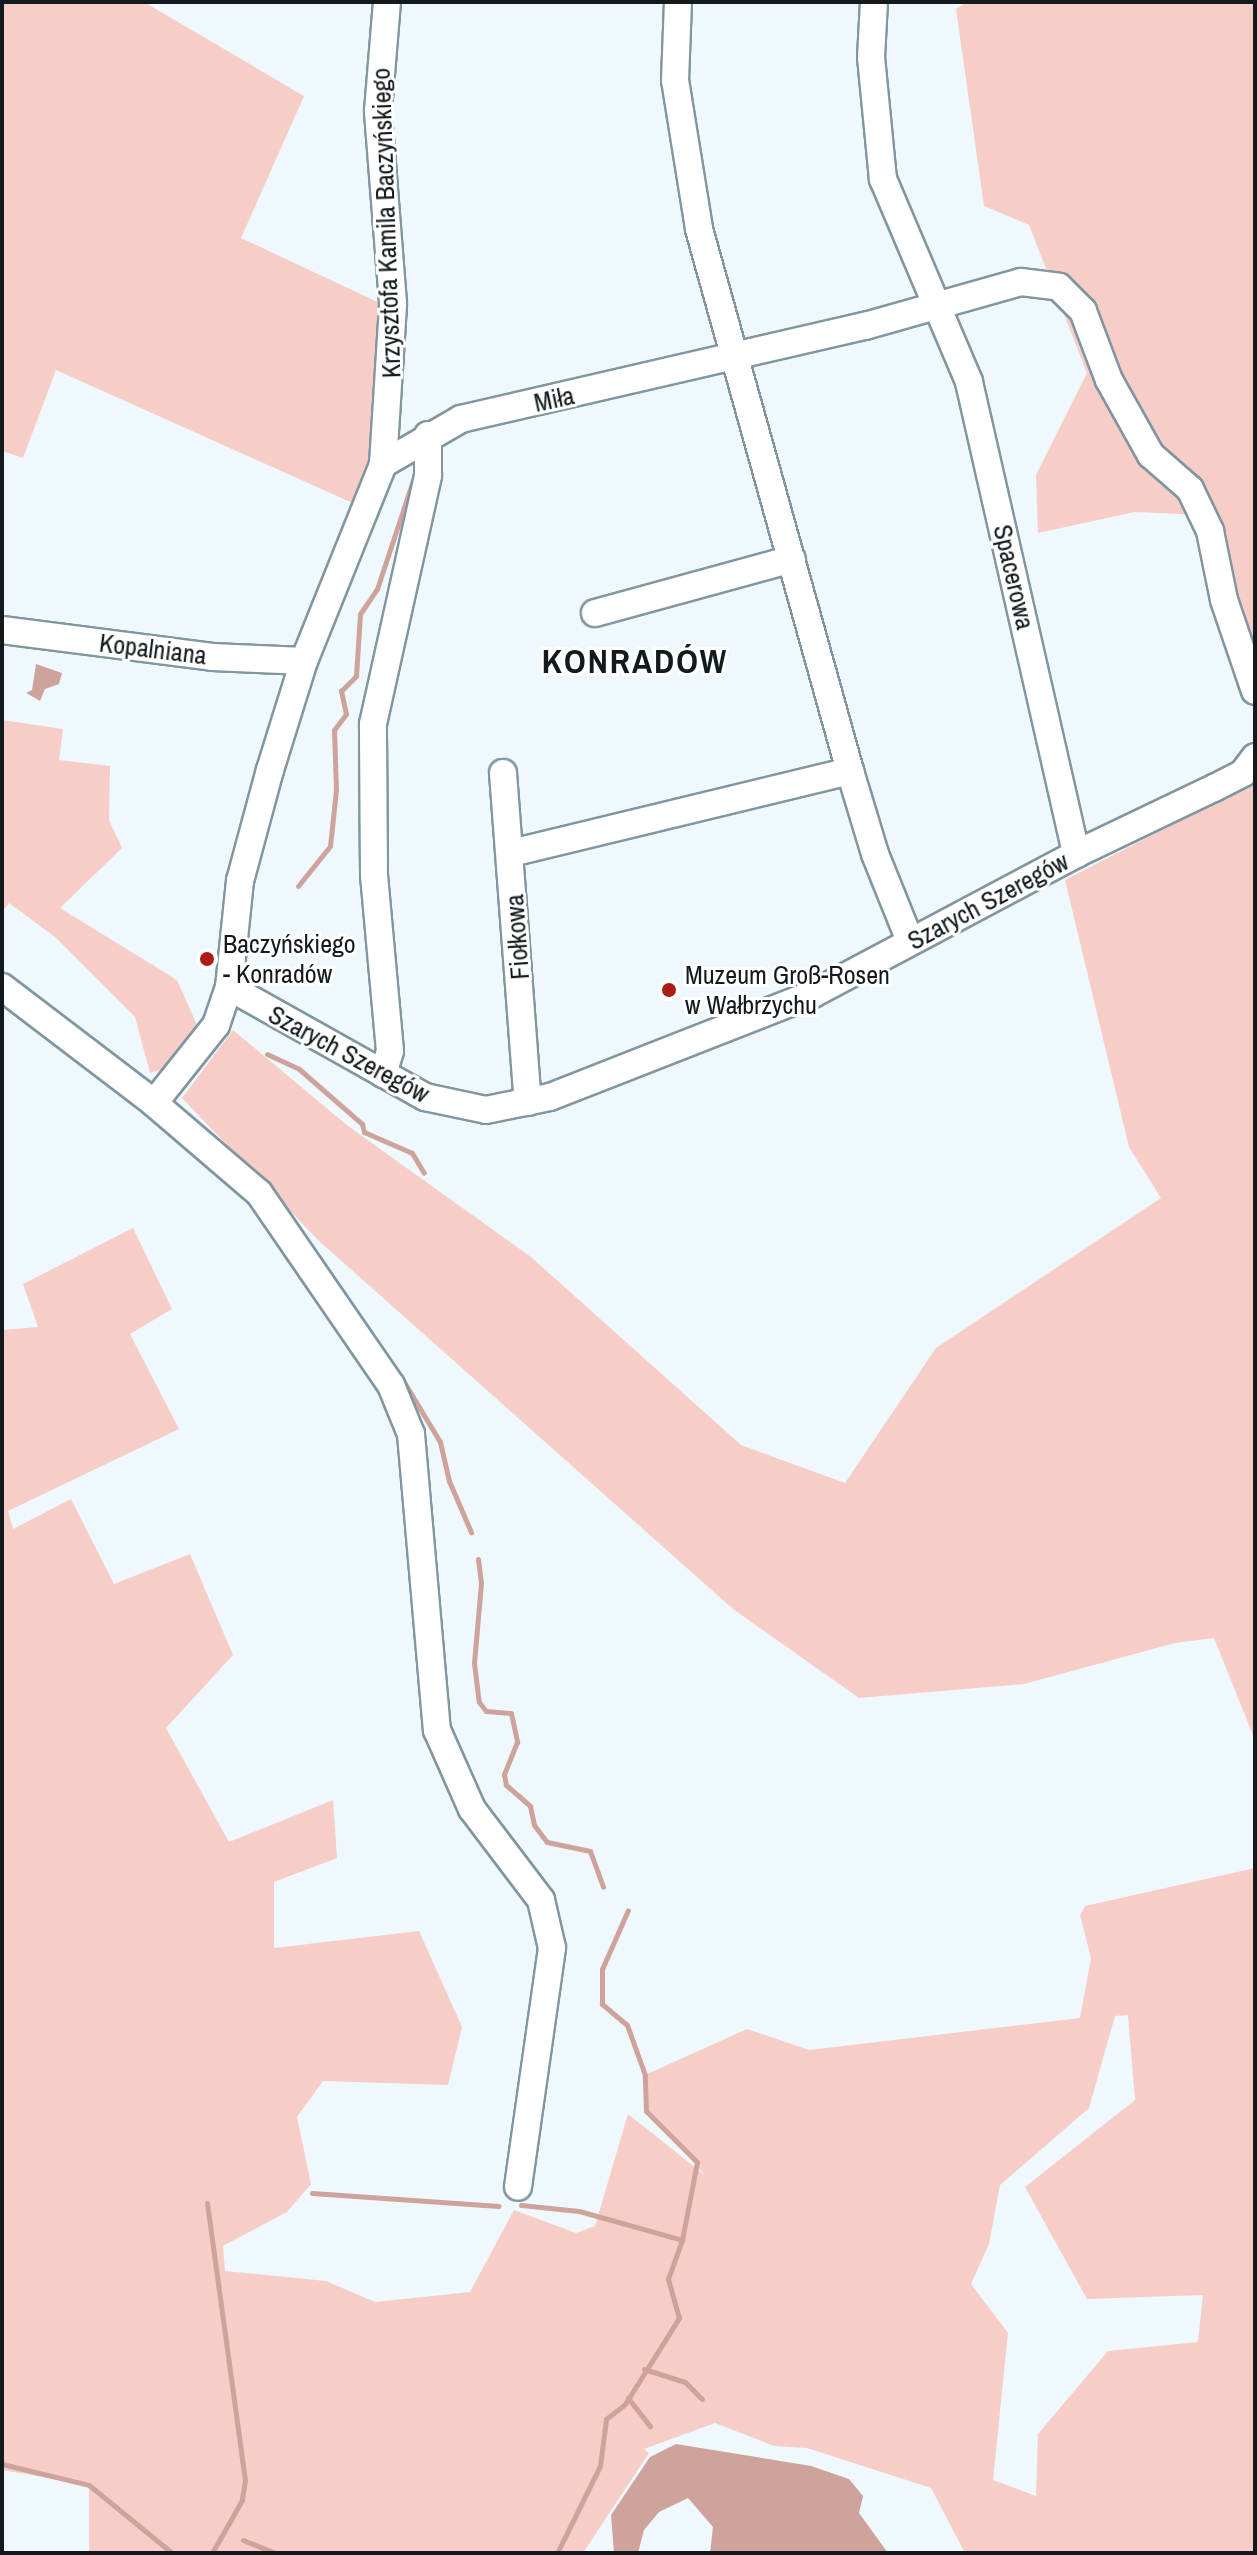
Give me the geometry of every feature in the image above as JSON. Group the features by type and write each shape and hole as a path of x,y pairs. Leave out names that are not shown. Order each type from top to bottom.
{"street":[{"name":"Krzysztofa Kamila Baczyńskiego","path":"154,1103 216,1025 229,987 240,881 304,661 383,464 393,303 378,111 387,2"},
{"path":"678,2 675,80 682,145 699,229 850,771 875,854 910,941"},
{"name":"Spacerowa","path":"874,2 871,57 883,179 969,382 1076,854"},
{"path":"934,305 1021,282 1059,287 1074,296 1109,380 1135,428 1151,455 1190,489 1210,531 1224,600 1255,691"},
{"name":"Miła","path":"383,464 428,435 461,419 735,356 934,305"},
{"path":"383,1074 390,1051 374,876 373,724 428,475 428,435"},
{"path":"595,613 792,559"},
{"name":"Kopalniana","path":"2,630 212,657 304,661"},
{"name":"Szarych Szeregów","path":"229,987 425,1097 459,1107 486,1110 528,1102 628,1070 780,1008 1076,854 1243,773 1255,757"},
{"path":"511,853 850,771"},
{"name":"Fiołkowa","path":"503,773 528,1102"},
{"path":"2,987 154,1103 259,1193 391,1385 411,1434 437,1730 472,1809 541,1900 552,1948 518,2187"}],"shaded area":[{"path":"2,2 144,2 304,96 241,238 382,304 382,399 357,505 56,370 23,458 2,451"},
{"path":"967,2 1255,2 1255,714 1201,515 1135,512 1038,533 1036,475 1087,373 1029,225 984,206 956,9"},
{"path":"36,664 62,673 59,684 45,689 40,701 26,693 32,690"},
{"path":"2,720 63,729 59,760 110,766 109,820 122,848 60,908 177,980 197,1025 164,1069 150,1073 135,1017 55,937 9,903 2,912"},
{"path":"1255,782 1255,1740 1214,1638 1175,1643 1024,1684 859,1698 733,1609 319,1241 182,1098 233,1030 348,1126 531,1257 741,1445 845,1483 936,1348 1161,1198 1129,1147 1065,880"},
{"path":"133,1228 172,1309 130,1334 179,1429 8,1511 13,1529 71,1499 114,1584 190,1554 233,1655 166,1728 229,1842 333,1800 337,1858 274,1882 274,1948 419,1931 462,2027 448,2085 323,2081 297,2117 311,2184 287,2212 223,2246 225,2271 326,2281 375,2302 470,2292 514,2210 576,2233 595,2226 628,2114 706,2176 646,2111 645,2075 747,2029 809,2050 1080,2018 1091,1958 1080,1915 1085,1906 1255,1868 1255,2553 965,2553 931,2488 807,2448 774,2446 715,2423 644,2449 649,2453 583,2553 89,2553 89,2485 2,2470 2,1330 38,1327 23,1284","holes":["1128,2015 1135,2100 1025,2187 1087,2299 1203,2295 1198,2342 1108,2351 1038,2434 1036,2496 993,2480 1008,2333 971,2284 989,2244 1000,2185 1089,2108 1115,2016"]},
{"path":"676,2444 811,2466 849,2479 863,2496 859,2513 888,2553 710,2553 713,2527 688,2498 659,2512 644,2530 638,2553 614,2553 611,2515 650,2457"}],"waterway":[{"path":"298,886 330,846 336,790 334,730 346,714 341,691 356,676 360,614 377,589 417,468"},
{"path":"267,1054 299,1069 362,1124 364,1132 412,1153 424,1173"},
{"path":"401,1377 440,1442 449,1481 471,1532"},
{"path":"478,1559 481,1583 474,1663 479,1702 486,1711 511,1713 517,1742 504,1774 506,1785 530,1806 534,1825 547,1842 590,1851 603,1887"},
{"path":"557,2553 600,2466 606,2419 625,2404 679,2318 668,2279 682,2240 697,2162 646,2111 645,2075 627,2025 602,2004 602,1969 628,1910"},
{"path":"312,2193 499,2206"},
{"path":"207,2203 245,2480 242,2500 212,2553"},
{"path":"521,2205 579,2211 682,2240"},
{"path":"644,2369 685,2382 702,2399"},
{"path":"628,2398 650,2426"},
{"path":"2,2464 89,2485 172,2553"},
{"path":"243,2540 275,2553"}],"place":[{"name":"Baczyńskiego - Konradów","path":"207,959"},
{"name":"Muzeum Groß-Rosen w Wałbrzychu","path":"669,990"}],"district":[{"name":"KONRADÓW","path":"635,662"}]}
